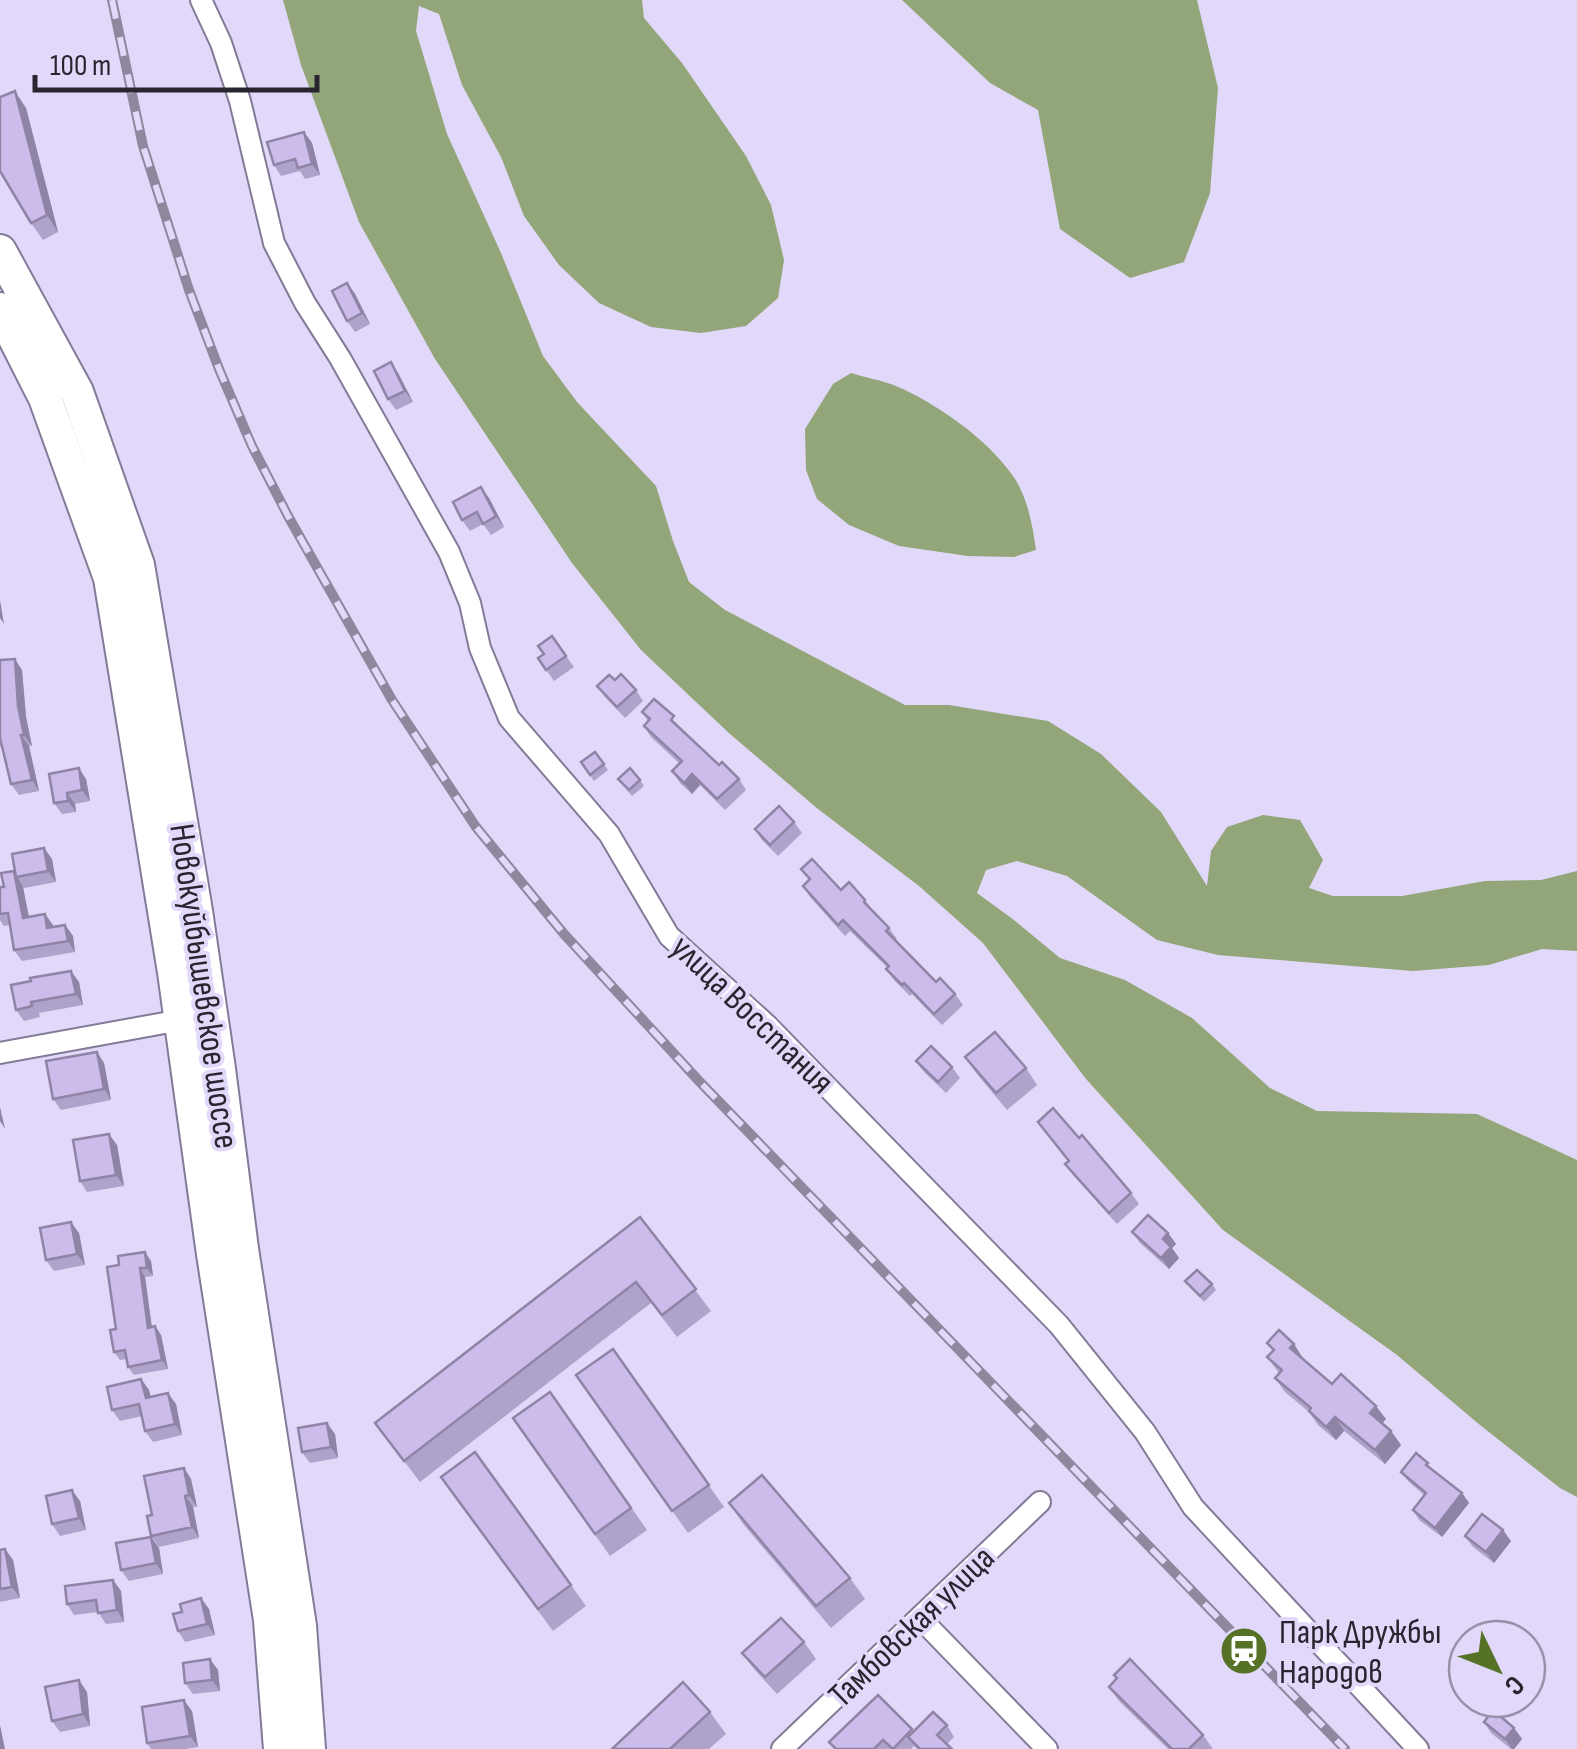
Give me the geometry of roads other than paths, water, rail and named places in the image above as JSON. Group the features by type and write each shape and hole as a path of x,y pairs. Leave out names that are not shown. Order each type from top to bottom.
{"main road":[{"name":"Новокуйбышевское шоссе","path":"0,250 76,392 138,565 198,931 300,1626 309,1749"},
{"name":"Новокуйбышевское шоссе","path":"0,309 46,398 110,578 270,1620 280,1749"}],"street":[{"name":"улица Восстания","path":"201,0 222,43 240,100 274,243 448,552 470,603 480,648 509,718 609,834 669,936 768,1026 1059,1325 1144,1432 1193,1507 1418,1749"},
{"path":"0,1053 180,1020"},
{"name":"Тамбовская улица","path":"782,1749 1040,1502"},
{"path":"920,1618 1047,1749"}],"railway":[{"path":"112,0 143,146 189,290 252,446 392,700 476,827 564,934 699,1081 1345,1749"}],"place":[{"name":"Парк Дружбы Народов","path":"1244,1651"}]}
